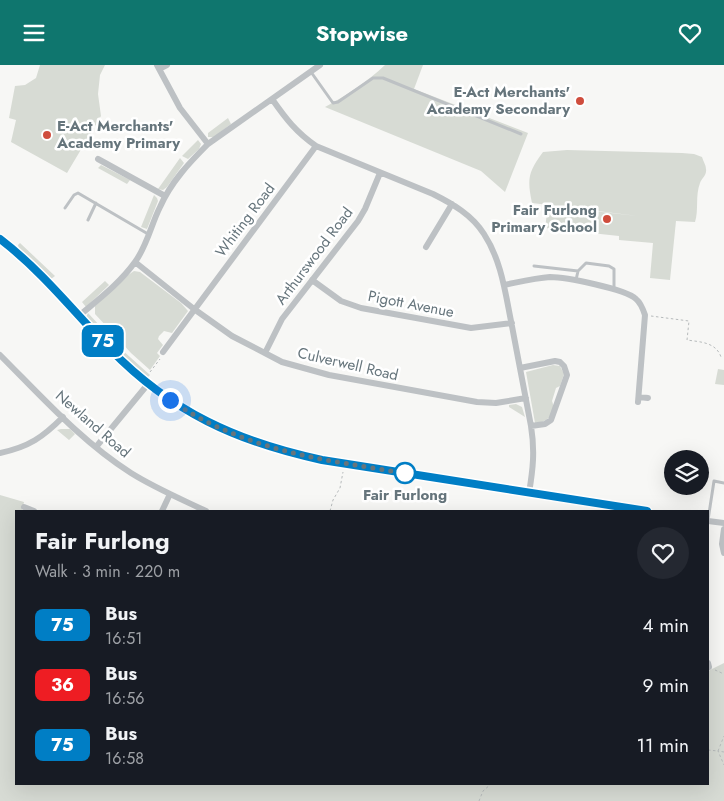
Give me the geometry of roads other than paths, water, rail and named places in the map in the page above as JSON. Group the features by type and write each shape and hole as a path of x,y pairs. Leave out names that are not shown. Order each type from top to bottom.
{"street":[{"path":"167,65 158,67 180,108 208,144"},
{"path":"80,315 118,282 135,262 149,235 165,196 176,178 208,144 320,65"},
{"path":"272,99 291,126 316,146 433,194 466,213 483,232 496,254 504,285 531,426 534,464 529,493"},
{"name":"Whiting Road","path":"163,351 316,146"},
{"path":"98,159 165,196"},
{"name":"Arthurswood Road","path":"265,353 282,319 361,215 380,173"},
{"path":"426,247 452,204"},
{"path":"0,239 33,266 110,349 148,384 179,406 213,425 244,439 282,451 345,464 640,510"},
{"name":"Culverwell Road","path":"135,262 194,309 232,336 282,361 329,375 477,402 496,403 526,398"},
{"path":"504,285 551,277 614,289 636,298 643,307 645,315 638,400 648,398"},
{"name":"Pigott Avenue","path":"312,281 341,301 361,308 471,328 512,323"},
{"name":"Newland Road","path":"0,355 96,447 130,473 204,510"},
{"path":"520,368 555,361 560,362 567,375 551,420 545,424 531,426"},
{"path":"96,447 148,384"},
{"path":"0,453 19,449 34,442 48,433 63,417"},
{"path":"162,510 170,494"},
{"path":"24,507 32,510"},
{"path":"709,521 724,523"},
{"path":"724,529 722,544 724,553"}],"lane":[{"path":"310,72 333,103 338,102 373,78 383,78 521,134"},
{"path":"65,208 74,195 78,193 149,235"},
{"path":"88,220 96,203"},
{"path":"576,281 578,271 586,263 609,266 614,269 615,273 614,289"},
{"path":"534,265 578,271"},
{"path":"709,514 714,481 724,483"}],"place":[{"name":"E-Act Merchants' Academy Secondary","path":"580,101"},
{"name":"E-Act Merchants' Academy Primary","path":"47,135"},
{"name":"Fair Furlong Primary School","path":"607,219"},
{"name":"Fair Furlong","path":"405,473"}]}
